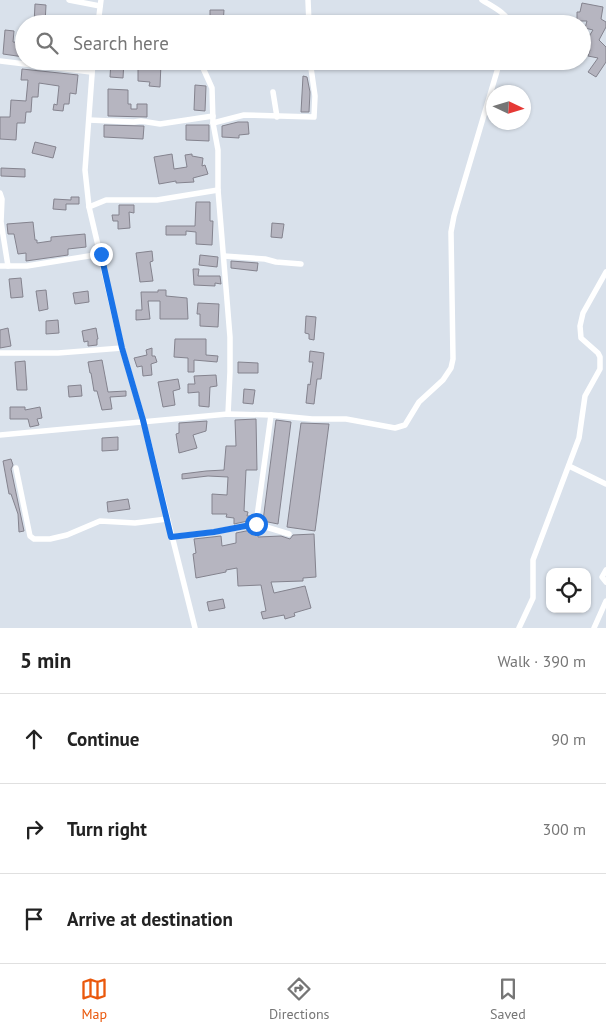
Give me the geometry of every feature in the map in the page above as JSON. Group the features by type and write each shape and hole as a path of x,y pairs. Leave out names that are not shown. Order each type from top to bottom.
{"street":[{"path":"69,0 100,3"},
{"path":"308,0 309,15"},
{"path":"482,0 503,15"},
{"path":"0,61 15,63"},
{"path":"74,70 91,72 85,170 89,207 122,348 143,420 195,628"},
{"path":"204,70 211,83 213,123 218,150 218,190 230,346 228,414"},
{"path":"213,123 244,115 314,117 315,96 311,70"},
{"path":"0,435 143,420 228,414 346,419 395,428 405,425 419,402 443,380 448,373 453,359 451,232 454,216 497,70"},
{"path":"273,92 277,117"},
{"path":"89,120 141,121 160,124 213,116"},
{"path":"89,207 106,200 157,200 218,190"},
{"path":"0,194 8,266"},
{"path":"0,266 27,266 101,254"},
{"path":"224,256 301,264"},
{"path":"519,628 533,598 533,560 581,429 581,414 585,396 600,369 598,353 581,338 581,318 606,272"},
{"path":"0,353 58,353 122,348"},
{"path":"256,524 271,415"},
{"path":"569,466 606,484"},
{"path":"16,468 30,536 34,539 50,539 67,535 100,521 136,523 167,519"},
{"path":"171,537 214,532 256,524 288,534"},
{"path":"606,570 602,577 606,582"},
{"path":"594,628 606,601"}],"building":[{"path":"582,3 603,7 601,19 606,22 606,27 599,40 606,47 606,62 596,77 588,72 598,58 591,57 591,33 593,30 591,30 591,15 577,15 577,12 580,12"},
{"path":"35,4 46,5 45,15 34,15"},
{"path":"210,10 224,10 224,15 210,15"},
{"path":"5,30 14,31 15,56 3,54"},
{"path":"22,70 78,75 76,94 70,93 69,104 64,104 63,111 53,110 54,104 57,105 59,86 39,83 38,97 32,97 31,112 26,112 25,123 17,123 16,140 0,139 0,117 10,117 11,100 26,101 28,80 21,80"},
{"path":"110,70 123,70 123,78 110,77"},
{"path":"138,70 161,70 160,87 149,86 150,82 138,81"},
{"path":"303,76 307,77 310,92 309,112 301,112"},
{"path":"195,85 206,86 205,111 194,110"},
{"path":"108,89 128,90 128,104 131,104 131,109 137,109 137,104 147,104 147,117 108,116"},
{"path":"238,122 248,122 249,134 239,135 239,138 222,137 222,126"},
{"path":"104,125 144,126 143,139 104,137"},
{"path":"186,125 209,125 209,141 186,140"},
{"path":"35,142 56,147 53,158 32,153"},
{"path":"172,154 174,169 187,167 185,155 192,154 192,156 203,158 202,166 205,165 208,174 193,178 194,182 176,183 176,181 159,184 154,157"},
{"path":"1,168 25,169 25,177 1,176"},
{"path":"71,197 79,197 79,204 66,204 66,210 53,209 54,199 71,200"},
{"path":"196,202 210,202 210,221 213,221 212,245 196,244 196,232 186,231 186,235 166,235 166,226 195,226"},
{"path":"119,205 134,205 134,213 129,212 130,228 118,229 118,221 113,221 112,215 119,215"},
{"path":"33,222 37,243 51,241 51,237 85,234 86,247 68,249 68,255 26,261 26,253 18,254 14,234 8,234 7,224"},
{"path":"272,223 284,224 282,238 271,237"},
{"path":"152,251 153,261 150,262 153,281 140,282 136,253"},
{"path":"200,255 218,257 217,267 199,265"},
{"path":"231,261 258,263 257,271 231,268"},
{"path":"193,269 199,269 198,276 220,276 221,284 215,283 215,286 194,285"},
{"path":"21,278 23,297 11,298 9,279"},
{"path":"46,290 48,309 39,311 36,291"},
{"path":"158,290 166,290 166,296 187,298 188,319 160,319 160,301 148,301 150,319 136,320 136,310 142,310 141,292 158,292"},
{"path":"88,291 89,302 75,304 73,293"},
{"path":"198,303 219,304 218,327 200,326 200,314 197,314"},
{"path":"306,316 316,317 314,340 309,339 309,334 305,333"},
{"path":"58,320 59,333 46,334 46,321"},
{"path":"8,328 11,346 0,348 0,330"},
{"path":"96,328 97,345 88,346 88,341 84,342 82,331"},
{"path":"175,339 206,339 206,355 218,356 217,362 194,360 194,372 188,372 188,358 174,357"},
{"path":"152,348 152,356 155,356 157,362 151,364 152,375 143,376 142,366 137,367 134,358 147,355 146,350"},
{"path":"310,351 324,353 321,379 317,379 314,404 306,403 313,362 309,362"},
{"path":"102,360 108,392 126,391 126,396 110,397 112,409 102,410 97,391 94,391 90,373 88,362"},
{"path":"25,361 27,390 17,390 15,362"},
{"path":"238,362 258,363 258,373 238,373"},
{"path":"216,375 217,386 210,387 209,407 199,406 199,392 188,393 188,384 195,384 194,376"},
{"path":"178,379 180,389 173,391 175,405 163,407 158,382"},
{"path":"81,385 82,396 69,397 68,386"},
{"path":"244,389 255,390 253,404 243,403"},
{"path":"10,407 25,407 25,410 40,407 42,418 37,419 39,425 30,427 28,419 10,419"},
{"path":"256,419 257,470 246,470 244,511 248,512 247,516 252,516 252,520 234,524 234,518 226,517 227,514 212,514 212,494 227,495 228,477 208,476 182,479 182,474 224,470 226,446 236,446 235,420"},
{"path":"276,420 291,422 278,524 263,521"},
{"path":"207,421 206,431 193,435 197,448 179,453 176,434 179,433 179,423"},
{"path":"301,423 329,424 315,531 287,527"},
{"path":"118,437 118,450 102,451 102,438"},
{"path":"11,459 13,465 11,469 24,531 19,532 18,514 11,494 9,494 3,461"},
{"path":"128,499 130,509 108,512 107,502"},
{"path":"258,529 258,537 281,536 290,539 293,535 314,534 316,577 303,578 303,581 271,582 274,593 305,586 311,608 294,613 295,616 285,619 284,615 263,619 261,612 266,611 261,585 238,586 237,568 196,578 193,554 196,553 194,539 221,536 222,546 236,543 236,533"},
{"path":"223,599 225,608 209,611 207,602"}],"route":[{"path":"101,254 122,348 143,420 171,537 214,532 256,524"}]}
